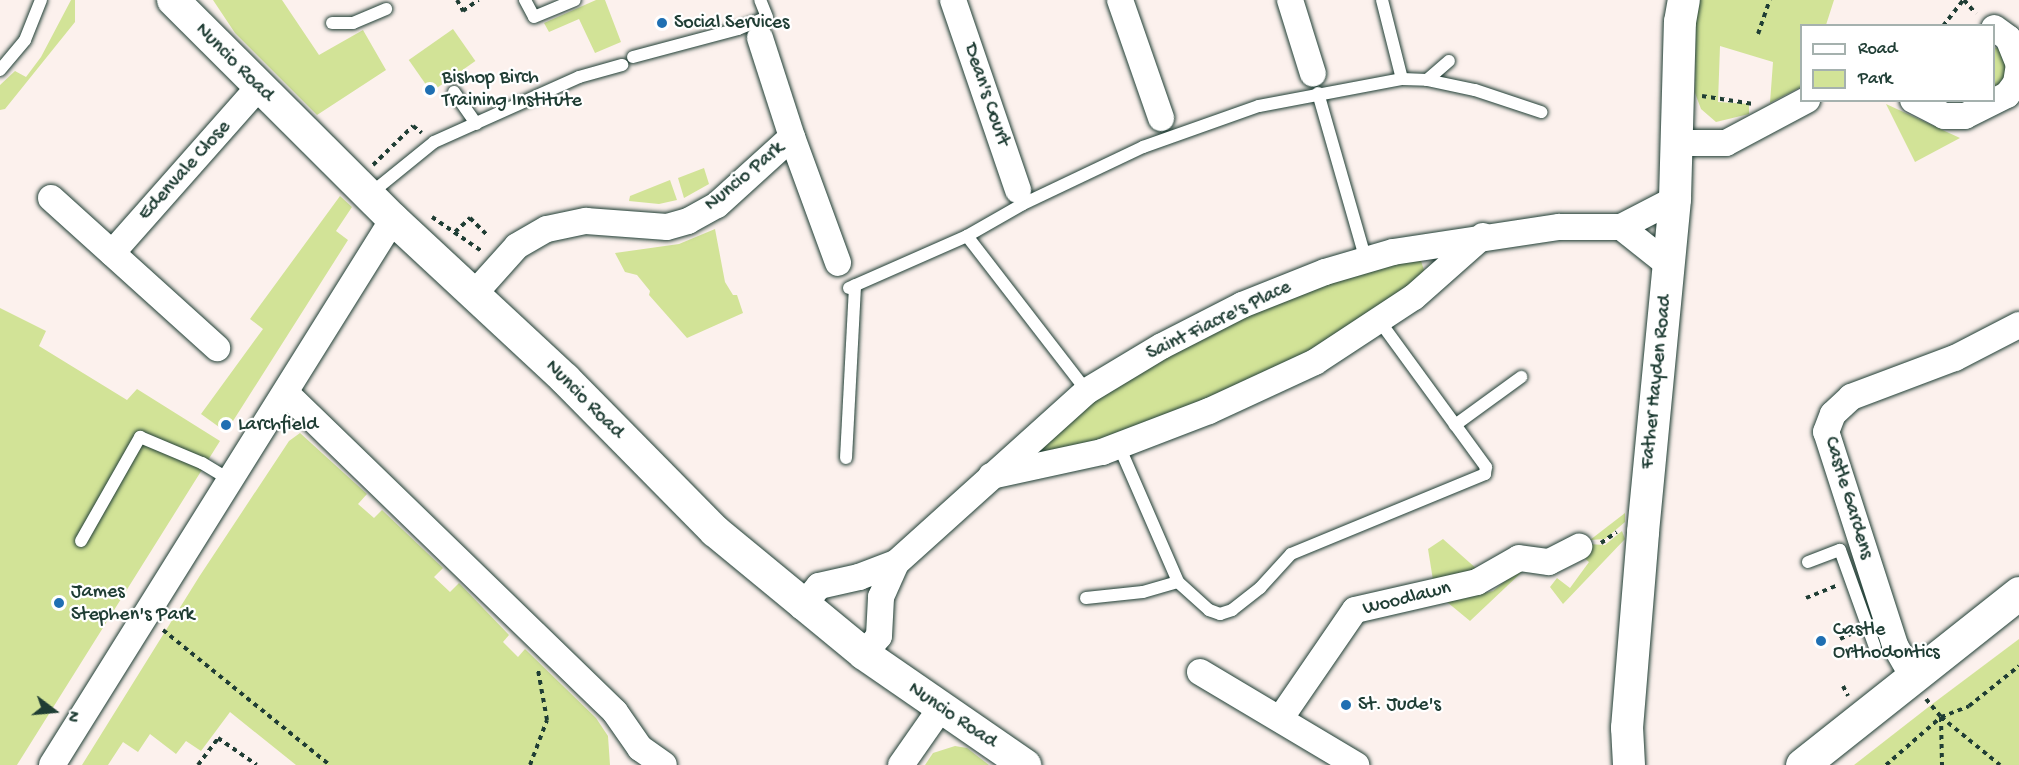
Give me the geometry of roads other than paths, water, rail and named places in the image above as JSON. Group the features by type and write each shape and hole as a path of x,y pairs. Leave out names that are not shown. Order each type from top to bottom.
{"main road":[{"path":"1802,765 1912,675 2019,593"}],"street":[{"name":"Dean's Court","path":"953,0 1018,190"},
{"path":"1120,0 1161,118"},
{"path":"1290,0 1315,84"},
{"name":"Nuncio Road","path":"176,1 258,88 393,219 565,379 715,531 802,607 864,654 940,709 1025,765"},
{"name":"Father Hayden Road","path":"1629,765 1627,728 1675,199 1682,11"},
{"path":"1995,30 2008,38 2019,65 2016,83 2007,95 1995,101"},
{"name":"Nuncio Park","path":"760,38 792,137 838,263"},
{"name":"Edenvale Close","path":"112,253 258,88"},
{"path":"1677,143 1726,143 1803,102"},
{"path":"1918,102 1944,116 1965,116 1993,102"},
{"name":"Nuncio Park","path":"474,294 516,246 547,229 586,221 667,227 688,221 717,205 792,137"},
{"path":"51,198 217,348"},
{"name":"Saint Fiacre's Place","path":"802,607 819,586 859,577 896,563 989,477 1088,391 1162,346 1242,305 1325,272 1366,260 1483,236 1559,227 1620,227 1675,199"},
{"path":"52,765 287,394 393,219"},
{"path":"1620,227 1669,265"},
{"name":"Saint Fiacre's Place","path":"989,477 1119,446 1209,411 1315,362 1414,297 1483,236"},
{"name":"Castle Gardens","path":"1912,675 1870,602 1826,432 1833,414 1851,397 1955,358 2019,325"},
{"path":"287,394 615,712 635,757 664,765"},
{"name":"Woodlawn","path":"1280,719 1355,610 1478,582 1519,558 1550,562 1578,547"},
{"name":"Saint Fiacre's Place","path":"864,654 879,636 881,597 896,563"},
{"path":"1200,672 1356,765"},
{"path":"901,765 940,709"}],"lane":[{"path":"0,70 25,40 40,0"},
{"path":"525,0 534,17 575,0"},
{"path":"633,57 738,29 767,17 760,0"},
{"path":"1382,0 1402,79"},
{"path":"332,23 353,23 386,9"},
{"path":"1427,80 1449,61"},
{"path":"362,189 434,142 579,77 622,65"},
{"path":"846,458 852,286 967,236 1023,204 1143,147 1315,84 1402,79 1427,80 1541,112"},
{"path":"1315,84 1366,260"},
{"path":"454,93 476,124"},
{"path":"967,236 1088,391"},
{"path":"1119,446 1178,582 1209,610 1220,615 1232,610 1260,588 1291,554 1485,474 1486,467 1379,320"},
{"path":"1455,425 1521,377"},
{"path":"81,541 140,437 202,463 232,481"},
{"path":"1808,562 1840,550 1870,602 1875,647"},
{"path":"1086,598 1143,592 1178,582"}],"place":[{"name":"Social Services","path":"662,23"},
{"name":"Bishop Birch Training Institute","path":"430,90"},
{"name":"Larchfield","path":"226,425"},
{"name":"James Stephen's Park","path":"59,603"},
{"name":"Castle Orthodontics","path":"1821,641"},
{"name":"St. Jude's","path":"1346,705"}]}
